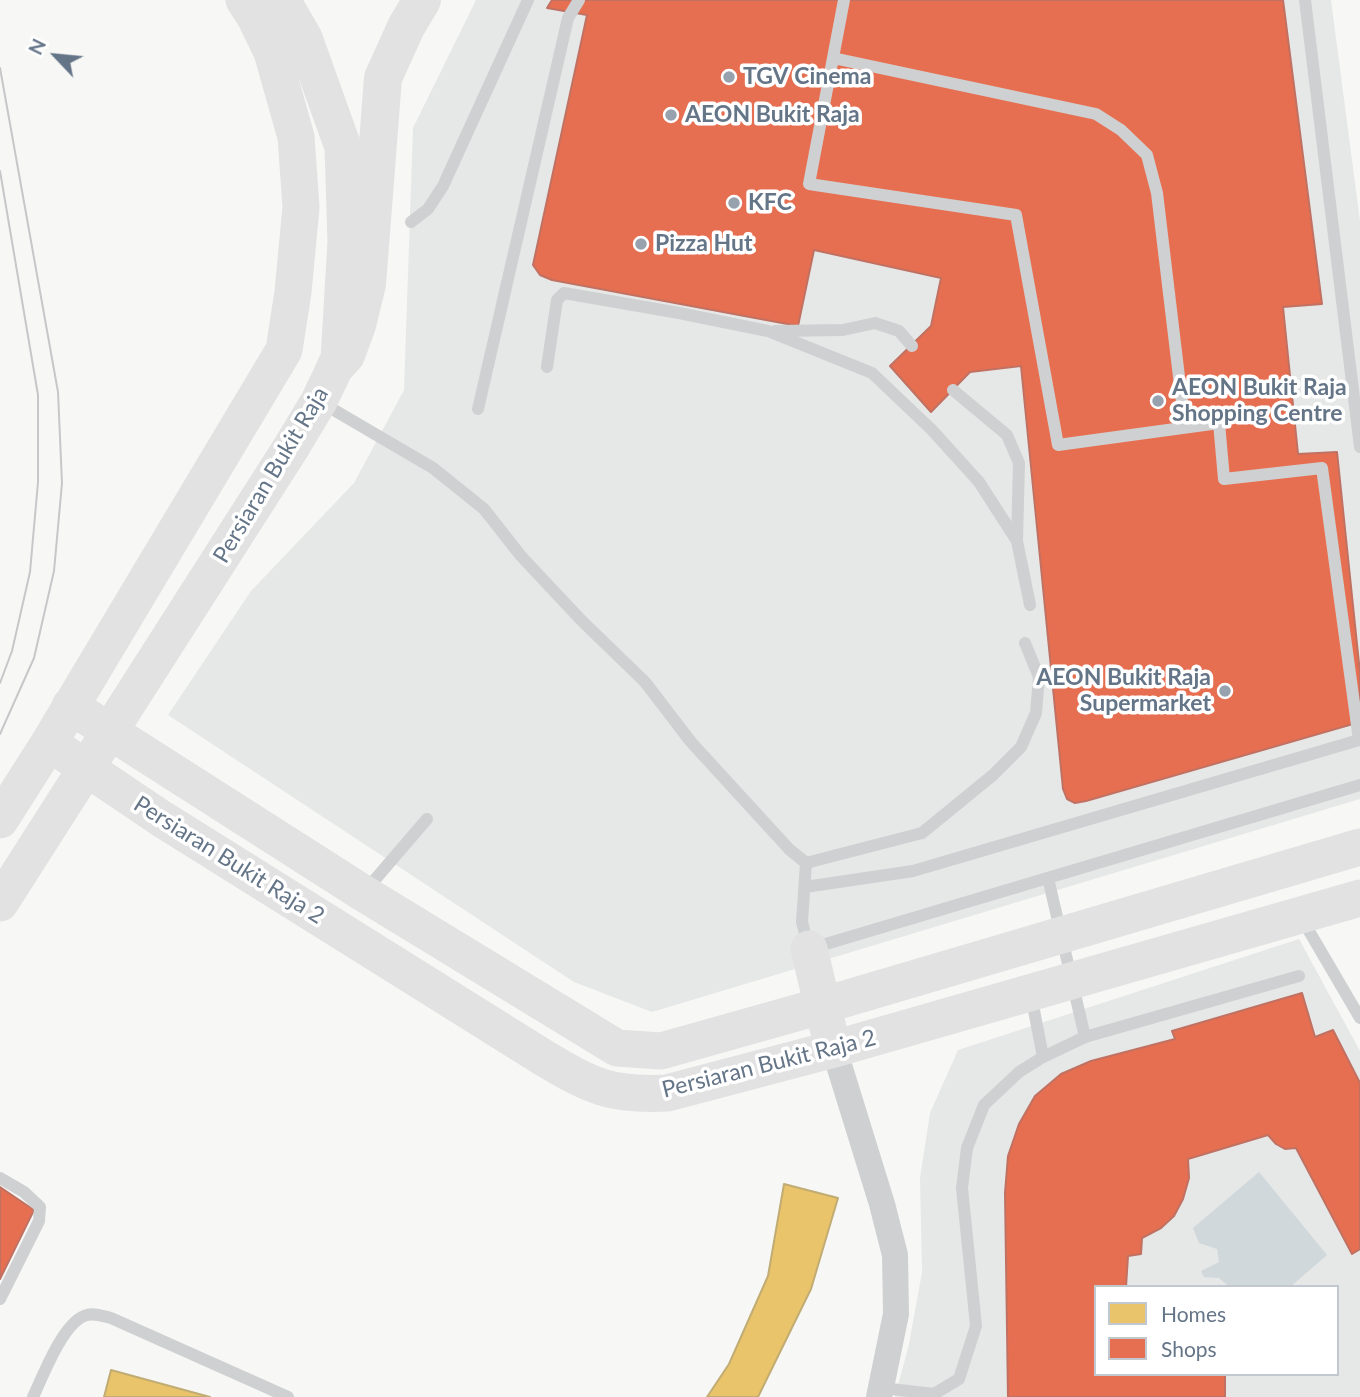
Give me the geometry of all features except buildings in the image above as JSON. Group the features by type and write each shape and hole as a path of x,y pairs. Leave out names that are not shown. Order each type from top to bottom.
{"highway":[{"path":"336,366 346,355 357,326 366,284 383,78 406,27 422,0"}],"street":[{"path":"0,820 284,349 293,292 300,207 296,137 272,52 244,0"},
{"name":"Persiaran Bukit Raja","path":"0,903 88,769 319,401 339,359 346,242 343,147 304,38 282,0"},
{"name":"Persiaran Bukit Raja 2","path":"70,706 363,893 617,1048 661,1051 1360,847"},
{"name":"Persiaran Bukit Raja 2","path":"48,743 162,818 544,1058 605,1090 639,1094 667,1093 834,1049 1360,898"},
{"path":"809,949 821,1006 895,1255 896,1314 881,1392"}],"lane":[{"path":"411,222 428,209 443,186 528,0"},
{"path":"478,410 568,18 579,0"},
{"path":"805,887 913,871 1359,740 1322,468 1224,480 1219,423 1058,445 1017,215 809,184 844,0"},
{"path":"1305,0 1360,447"},
{"path":"833,58 1096,114 1121,130 1147,155 1157,194 1185,427"},
{"path":"547,367 557,300 565,293 768,331 872,373 932,430 979,482 1017,541"},
{"path":"768,331 844,330 875,323 900,331 912,346"},
{"path":"953,390 1007,435 1019,463 1017,541 1030,605"},
{"path":"319,401 433,468 484,509 521,556 581,620 645,682 691,742 789,849 806,863"},
{"path":"806,863 922,833 993,775 1021,747 1036,713 1039,677 1025,643"},
{"path":"806,863 802,922 809,949 1360,785"},
{"path":"363,893 427,819"},
{"path":"1048,878 1085,1037"},
{"path":"1300,915 1360,1018"},
{"path":"881,1392 933,1394 959,1379 976,1326 962,1188 967,1148 984,1105 1019,1072 1085,1037 1298,976"},
{"path":"1031,993 1043,1057"},
{"path":"0,1178 24,1192 40,1207 39,1221 0,1299"},
{"path":"33,1397 73,1324 83,1316 96,1314 111,1318 288,1397"}],"shaded area":[{"path":"476,0 1331,0 1360,221 1360,799 652,1012 574,982 168,715 251,591 354,483 404,390 413,128"},
{"path":"1299,939 1360,1051 1360,1397 895,1397 909,1344 922,1272 920,1178 930,1113 958,1050"},
{"path":"1259,1172 1327,1255 1292,1285 1228,1285 1219,1278 1204,1277 1201,1271 1219,1262 1217,1249 1199,1243 1193,1228"}],"tram line":[{"path":"0,68 58,392 62,483 54,571 34,658 0,734"},
{"path":"0,171 38,395 38,482 30,572 12,651 0,683"}],"place":[{"name":"TGV Cinema","path":"729,77"},
{"name":"AEON Bukit Raja","path":"671,115"},
{"name":"KFC","path":"734,203"},
{"name":"Pizza Hut","path":"641,244"},
{"name":"AEON Bukit Raja Shopping Centre","path":"1158,401"},
{"name":"AEON Bukit Raja Supermarket","path":"1225,691"}]}
